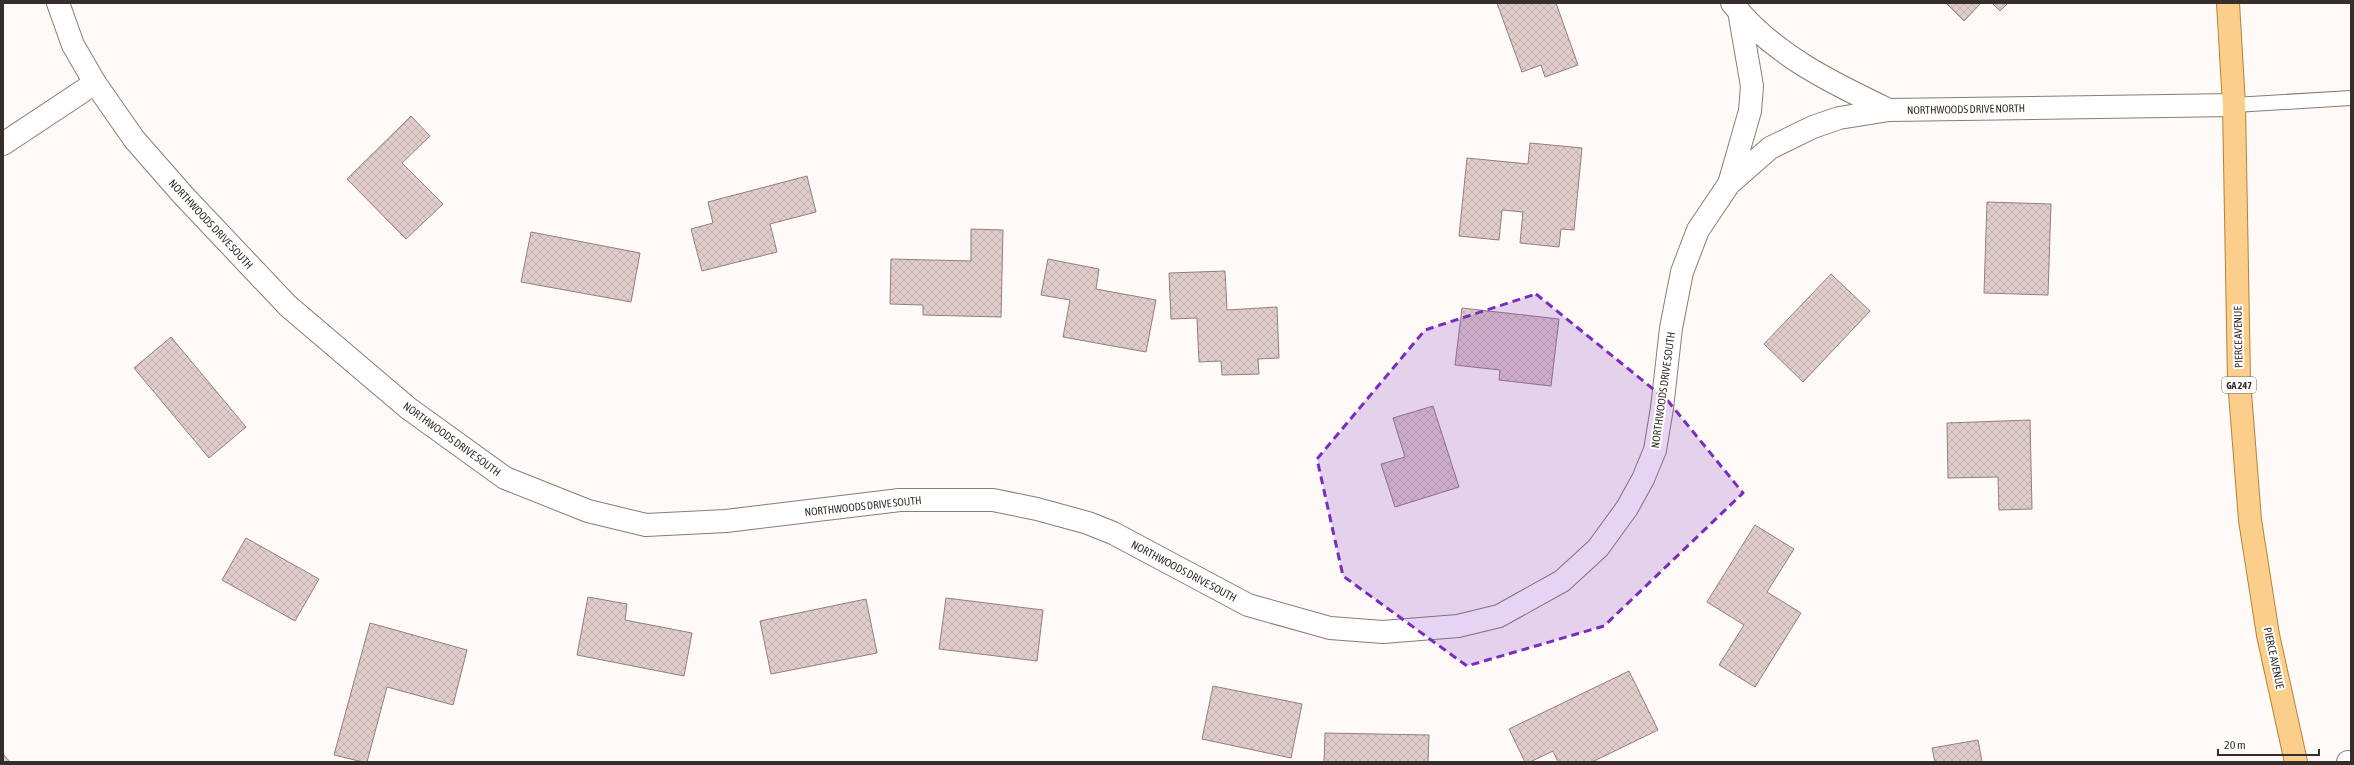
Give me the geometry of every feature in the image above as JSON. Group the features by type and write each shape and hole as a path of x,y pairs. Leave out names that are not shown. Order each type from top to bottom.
{"main road":[{"name":"PIERCE AVENUE","path":"2228,3 2234,105 2239,380 2250,520 2268,635 2296,762"}],"street":[{"path":"3,144 95,83 73,45 58,3"},
{"name":"NORTHWOODS DRIVE SOUTH","path":"1729,184 1750,111 1752,86 1735,7"},
{"name":"NORTHWOODS DRIVE NORTH","path":"1735,7 1785,55 1842,88 1889,110 2234,105"},
{"name":"NORTHWOODS DRIVE SOUTH","path":"95,83 134,139 183,195 288,306 408,408 505,478 588,511 646,525 726,522 900,500 993,500 1037,509 1088,523 1112,533 1248,605 1330,628 1383,632 1458,626 1499,616 1562,581 1598,548 1627,508 1644,479 1655,450 1662,408 1671,328 1682,272 1698,230 1729,184 1770,148 1813,126 1839,118 1889,110"}],"lane":[{"path":"2234,105 2351,98"}],"highlighted area":[{"path":"1536,294 1668,401 1743,493 1604,626 1467,666 1343,576 1317,459 1425,330"}],"building":[{"path":"1497,3 1556,3 1578,65 1545,77 1541,65 1522,72"},
{"path":"1946,3 1981,3 1964,21"},
{"path":"1992,3 2008,3 2000,11"},
{"path":"411,116 430,136 402,163 443,204 406,239 347,179"},
{"path":"1530,143 1582,148 1574,230 1561,229 1559,247 1520,243 1523,212 1502,210 1499,240 1459,236 1467,158 1528,164"},
{"path":"807,176 816,212 770,224 777,252 702,271 691,229 713,223 708,202"},
{"path":"1987,202 2051,204 2048,295 1984,293"},
{"path":"971,229 1003,230 1001,317 923,315 923,305 890,304 891,259 971,261"},
{"path":"531,232 640,253 631,302 521,282"},
{"path":"1048,259 1099,269 1096,289 1156,300 1146,352 1063,337 1070,300 1041,295"},
{"path":"1225,271 1227,310 1277,307 1279,358 1258,359 1259,374 1222,375 1221,361 1199,362 1197,318 1171,319 1169,273"},
{"path":"1831,274 1870,311 1803,382 1764,344"},
{"path":"1462,308 1559,319 1551,386 1499,380 1500,370 1455,365"},
{"path":"171,337 246,427 209,458 134,368"},
{"path":"1433,406 1459,487 1395,507 1381,464 1405,457 1393,418"},
{"path":"2030,420 2032,509 1999,510 1998,477 1948,478 1947,423"},
{"path":"1755,525 1794,549 1767,592 1801,613 1755,687 1719,665 1744,625 1707,602"},
{"path":"246,538 319,579 295,621 222,580"},
{"path":"588,597 627,604 625,620 692,633 684,676 577,655"},
{"path":"946,598 1043,610 1037,661 939,649"},
{"path":"866,599 877,653 771,674 760,621"},
{"path":"370,623 467,650 453,705 387,687 367,762 363,762 334,755"},
{"path":"1629,671 1658,730 1592,762 1558,762 1553,751 1530,762 1525,762 1509,729"},
{"path":"1213,686 1302,704 1291,758 1202,739"},
{"path":"1325,733 1429,735 1428,762 1324,762"},
{"path":"1978,740 1982,762 1935,762 1932,748"},
{"path":"3,754 10,762 3,762"}]}
